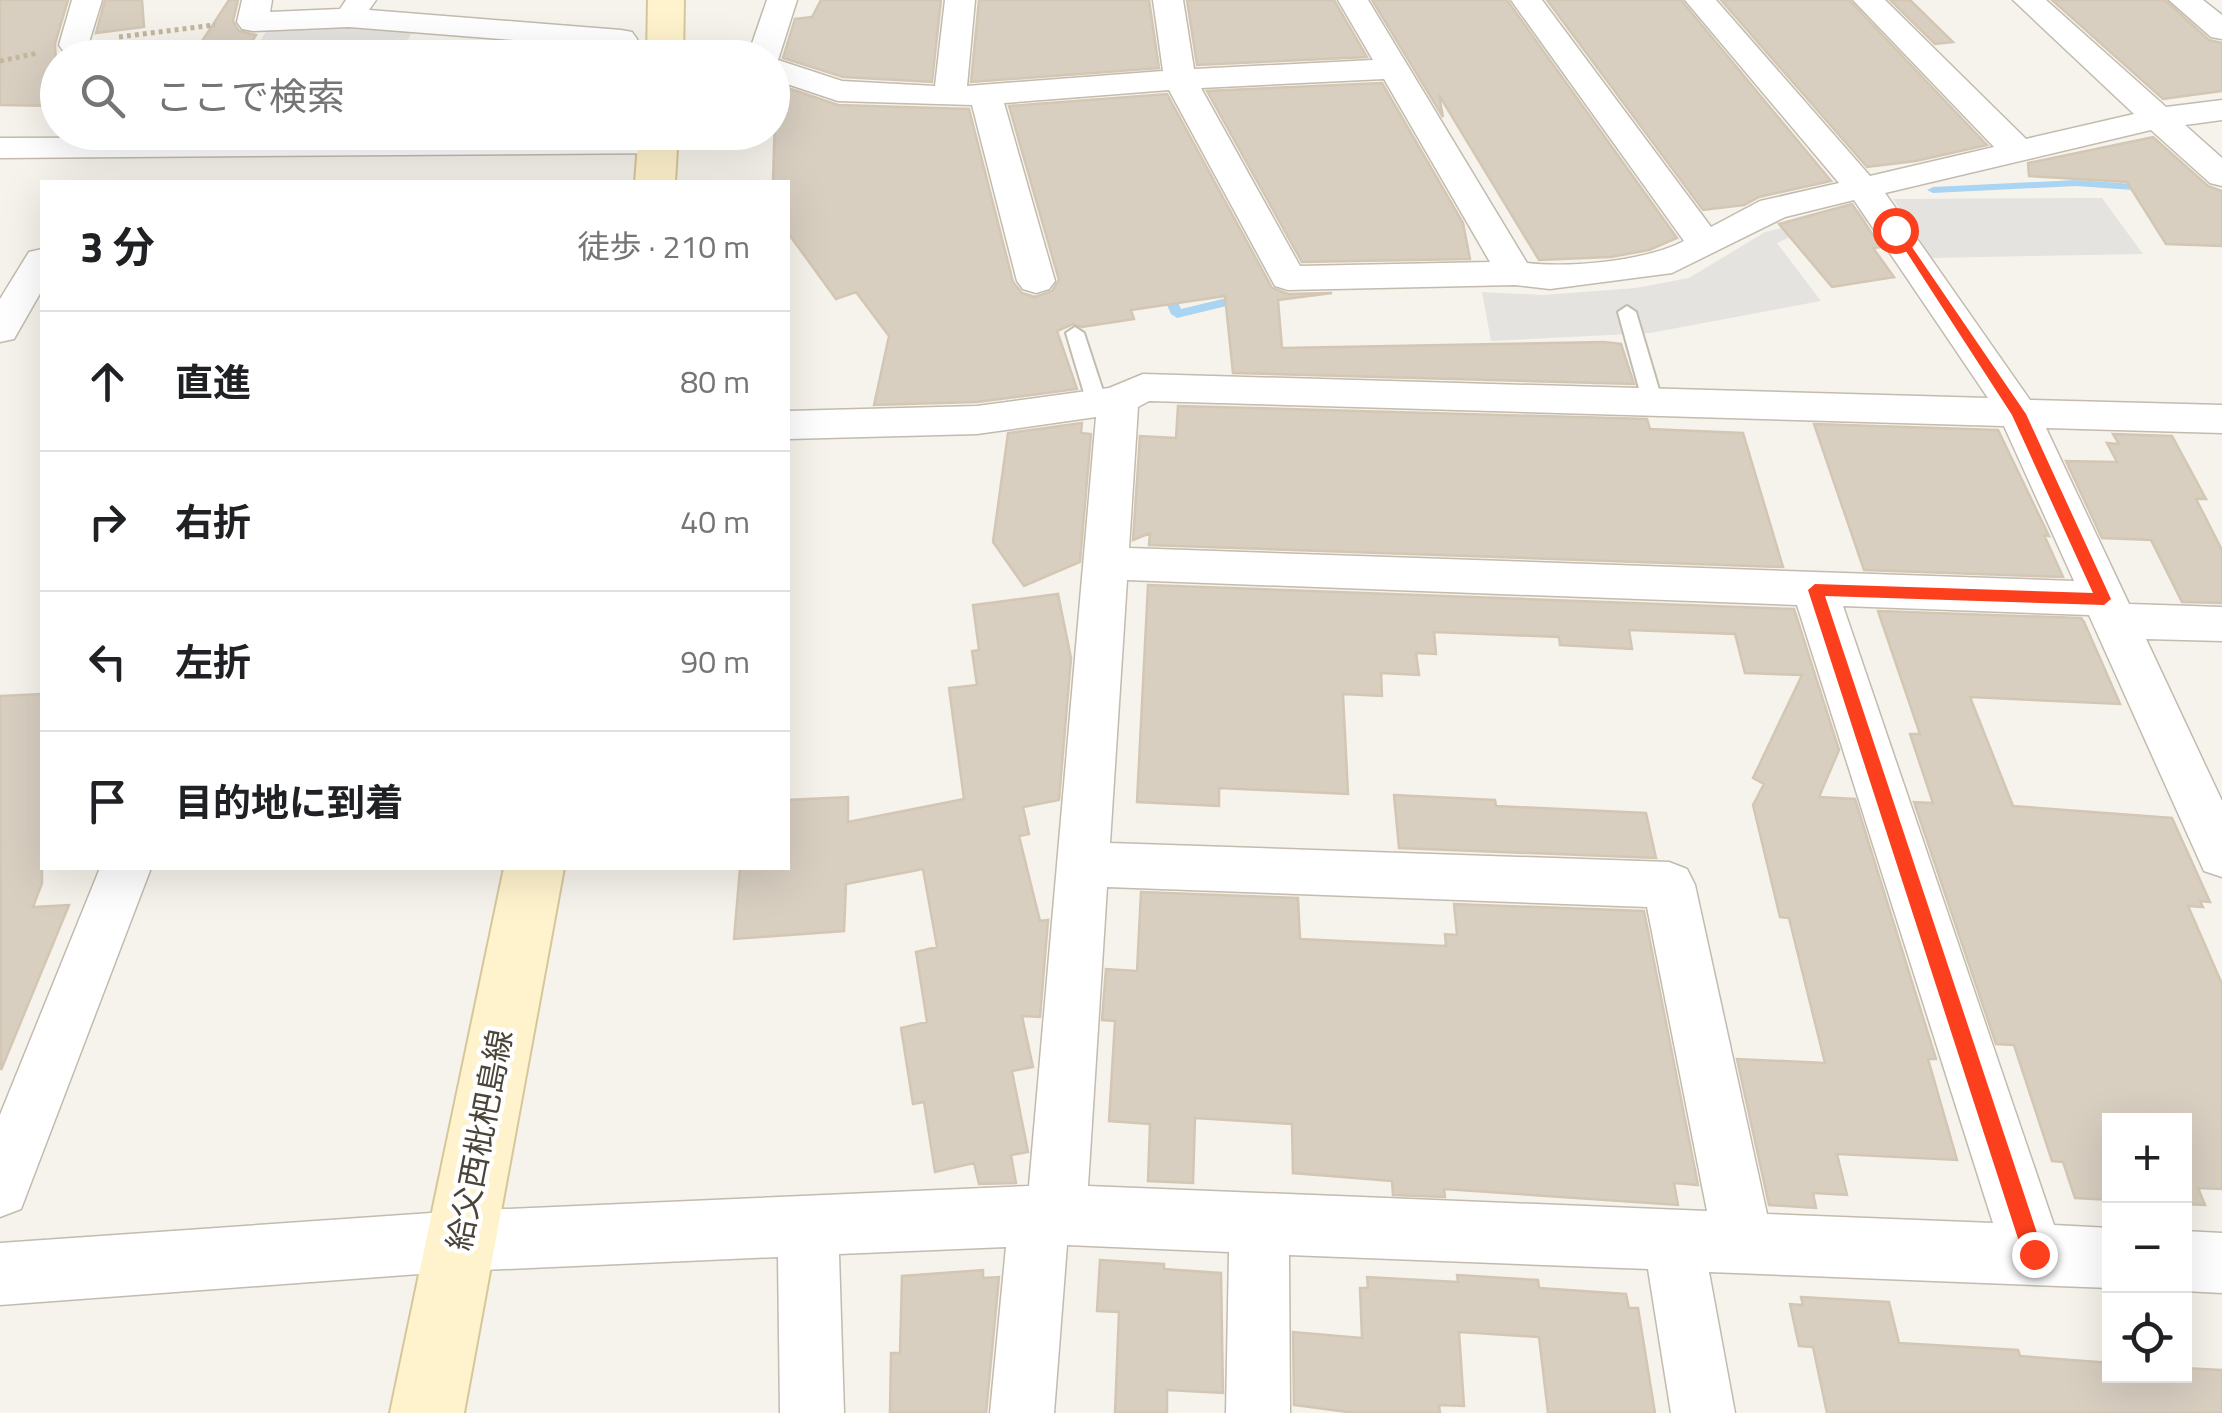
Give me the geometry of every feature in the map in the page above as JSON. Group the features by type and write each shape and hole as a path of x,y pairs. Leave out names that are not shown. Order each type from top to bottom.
{"main road":[{"path":"665,40 666,0"},
{"name":"給父西枇杷島線","path":"427,1413 534,870"}],"street":[{"path":"75,40 87,0"},
{"path":"615,0 619,40"},
{"path":"769,40 782,0"},
{"path":"950,97 960,0"},
{"path":"1168,0 1180,79 1288,278 1516,273 1550,278 1640,268 1672,262 1774,209 2159,118 2222,110"},
{"path":"1353,0 1516,273"},
{"path":"1526,0 1704,243"},
{"path":"1700,0 1864,190 2019,414 2222,855"},
{"path":"1868,0 2017,150"},
{"path":"2028,0 2222,176"},
{"path":"2184,0 2222,30"},
{"path":"255,11 480,12 589,40"},
{"path":"790,74 838,91 950,97 1180,79 1394,69"},
{"path":"985,93 1036,281"},
{"path":"0,148 40,148"},
{"path":"91,180 111,150"},
{"path":"40,263 0,330 40,331"},
{"path":"790,425 978,420 1108,401 1143,387 2222,419"},
{"path":"1022,1413 1048,1215 1082,864 1106,563 1108,401"},
{"path":"1106,563 1815,590 2109,610 2222,624"},
{"path":"1815,590 2034,1254"},
{"path":"1082,864 1669,885 1743,1243"},
{"path":"0,1188 123,870"},
{"path":"0,1274 460,1241 1048,1215 2102,1258"},
{"path":"1258,1413 1259,1223"},
{"path":"808,1226 812,1413"},
{"path":"1673,1240 1703,1413"},
{"path":"2192,1261 2222,1262"}],"lane":[{"path":"1627,312 1653,403"},
{"path":"1075,334 1108,401"}],"path":[{"path":"99,40 255,11"},
{"path":"0,61 40,52"}],"shaded area":[{"path":"416,24 408,40 261,40 269,27"},
{"path":"2102,198 2143,254 1932,258 1893,199"},
{"path":"1864,209 1874,221 1799,233 1777,243 1821,301 1650,333 1491,341 1482,292 1543,295 1636,288 1689,278 1765,232"}],"building":[{"path":"0,0 68,0 56,40 40,40 40,106 0,105"},
{"path":"105,0 142,0 144,27 96,33"},
{"path":"229,0 238,0 233,21 239,31 256,35 253,40 203,40"},
{"path":"821,0 941,0 932,82 843,77 790,60 789,40 795,19 812,17"},
{"path":"979,0 1149,0 1159,68 971,82"},
{"path":"1187,0 1334,0 1367,57 1197,65"},
{"path":"1372,0 1507,0 1677,238 1649,250 1611,257 1539,260 1439,95 1443,117"},
{"path":"1547,0 1681,0 1831,181 1759,197 1744,205 1703,210"},
{"path":"1721,0 1849,0 1987,145 1867,167"},
{"path":"1890,0 1910,0 1953,42 1935,44"},
{"path":"2052,0 2165,0 2209,40 2222,43 2222,91 2163,99"},
{"path":"1382,83 1463,223 1470,259 1302,262 1207,91"},
{"path":"790,89 838,105 969,109 1013,282 1022,293 1035,297 1052,291 1059,280 1009,106 1167,94 1272,288 1288,294 1332,293 1278,300 1282,348 1604,342 1621,344 1634,384 1233,373 1225,296 1131,310 1134,319 1082,327 1073,324 1057,331 1077,389 977,402 874,405 889,336 856,292 836,299 790,236 790,180 773,180 774,150 790,150"},
{"path":"2153,137 2208,186 2222,191 2222,246 2166,244 2127,182 2029,176 2028,163"},
{"path":"1852,204 1881,247 1873,248 1894,277 1832,287 1779,224"},
{"path":"1178,406 1647,419 1650,429 1743,433 1783,567 1149,545 1150,533 1133,540 1140,436 1176,438"},
{"path":"1082,423 1081,433 1091,434 1080,562 1024,586 993,542 1008,433"},
{"path":"1814,424 1998,430 2049,536 2044,535 2063,577 1864,570"},
{"path":"2113,434 2172,436 2206,499 2196,499 2222,550 2222,603 2182,602 2151,540 2102,538 2066,461 2117,462 2107,443 2119,444"},
{"path":"1148,585 1794,609 1839,750 1819,797 1855,799 1936,1059 1928,1059 1957,1160 1837,1154 1847,1195 1813,1193 1816,1208 1769,1205 1737,1059 1825,1063 1789,918 1780,917 1753,805 1764,784 1753,778 1802,675 1745,673 1735,634 1629,630 1632,649 1560,645 1559,637 1434,632 1436,654 1416,653 1419,675 1381,673 1382,696 1343,694 1348,794 1219,788 1219,806 1137,802"},
{"path":"1058,594 1071,658 1059,800 1023,807 1029,834 1019,836 1040,921 1048,920 1040,1017 1022,1016 1033,1067 1012,1071 1028,1152 1011,1155 1016,1183 979,1184 974,1163 935,1172 924,1102 913,1104 901,1028 927,1022 916,952 937,947 923,869 846,884 844,931 734,939 740,870 790,870 790,800 848,797 848,822 964,799 949,688 977,685 972,651 979,650 973,605"},
{"path":"1878,611 2081,618 2084,622 2120,704 1970,697 2013,806 2172,818 2210,902 2200,901 2203,907 2188,906 2222,984 2222,1189 2198,1188 2205,1205 2192,1204 2192,1113 2102,1113 2102,1200 2075,1198 2063,1162 2052,1161 2014,1045 1996,1044 1914,802 1933,803 1910,734 1920,734"},
{"path":"40,694 42,883 33,907 69,905 1,1070 0,696"},
{"path":"1394,795 1495,800 1496,806 1646,813 1656,858 1399,848"},
{"path":"1141,892 1298,898 1300,939 1446,946 1445,934 1457,935 1454,904 1644,911 1698,1185 1674,1183 1678,1205 1444,1189 1445,1197 1393,1195 1392,1181 1293,1173 1292,1124 1195,1118 1193,1183 1148,1181 1150,1124 1109,1121 1115,1021 1102,1020 1106,969 1137,971"},
{"path":"1100,1260 1221,1273 1223,1393 1167,1390 1167,1413 1115,1413 1119,1312 1097,1311"},
{"path":"983,1270 983,1278 999,1277 986,1413 890,1413 891,1353 900,1353 902,1276"},
{"path":"1457,1275 1538,1280 1539,1288 1626,1294 1629,1308 1638,1308 1655,1413 1548,1413 1539,1337 1459,1332 1464,1406 1439,1405 1440,1413 1355,1413 1294,1405 1293,1332 1362,1338 1360,1288 1368,1288 1367,1277 1458,1282"},
{"path":"1801,1297 1889,1302 1899,1343 2018,1350 2020,1356 2102,1362 2102,1383 2192,1383 2192,1368 2222,1370 2222,1413 1827,1413 1813,1347 1799,1346 1790,1304 1803,1305"}],"waterway":[{"path":"1933,190 2076,183 2148,188"},
{"path":"1165,287 1177,314 1243,298"}],"route":[{"path":"1895,230 2019,414 2104,599 1815,590 2034,1254"}]}
